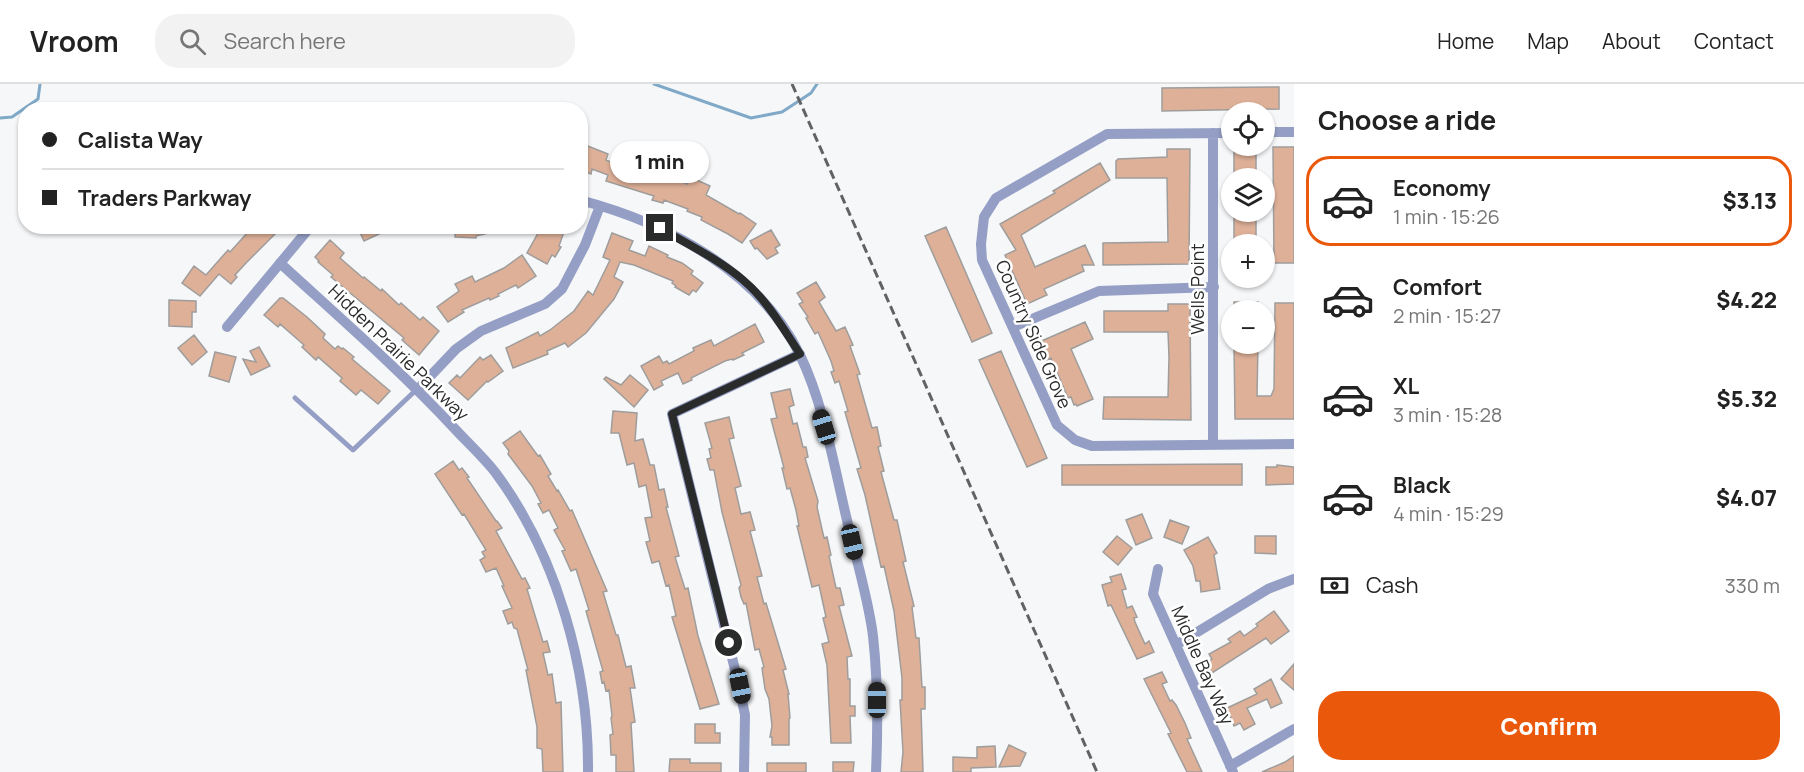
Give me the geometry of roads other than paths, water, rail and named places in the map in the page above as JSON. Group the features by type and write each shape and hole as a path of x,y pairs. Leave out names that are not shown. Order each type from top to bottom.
{"street":[{"path":"1275,132 1294,132"},
{"name":"Wells Point","path":"1213,133 1213,445"},
{"name":"Country Side Grove","path":"1221,133 1107,134 996,198 984,217 982,260 1057,425 1075,440 1092,446 1294,444"},
{"path":"588,202 660,228 743,280 774,315 800,354 824,427 873,633 877,677 876,772"},
{"path":"418,388 456,349 481,331 545,304 562,289 585,245 600,206"},
{"path":"226,327 304,234"},
{"name":"Hidden Prairie Parkway","path":"280,263 418,388 495,472 527,521 545,559 560,601 584,695 588,772"},
{"path":"1013,327 1099,291 1214,287"},
{"path":"744,772 745,715 740,686 672,414 800,354"},
{"name":"Middle Bay Way","path":"1158,569 1153,594 1232,769"},
{"path":"1176,645 1268,589 1294,579"},
{"path":"1232,769 1294,729"}],"lane":[{"path":"295,398 353,450 418,388"}],"waterway":[{"path":"34,102 38,99 40,84"},
{"path":"654,84 751,118 782,112 811,93 817,84"},
{"path":"0,118 12,117 18,113"}],"railway":[{"path":"792,84 1097,772"}]}
